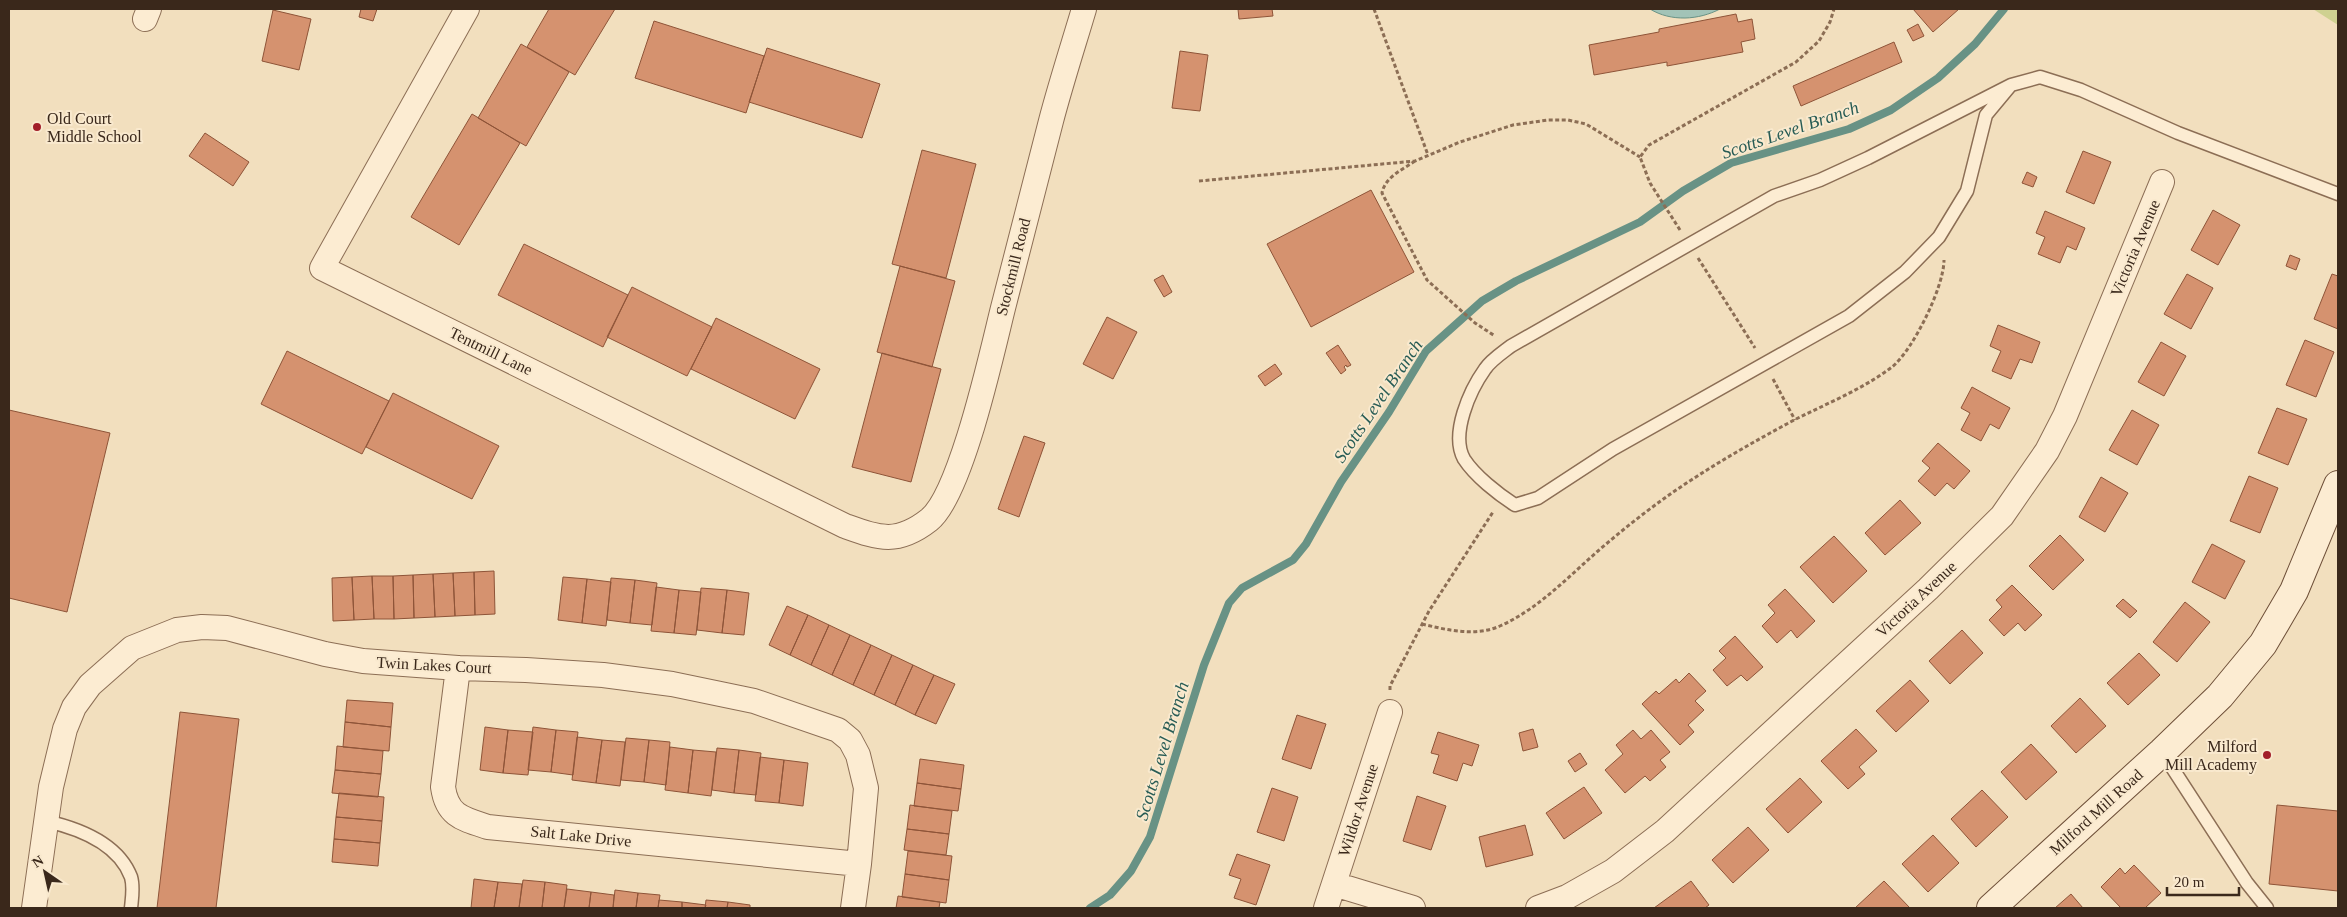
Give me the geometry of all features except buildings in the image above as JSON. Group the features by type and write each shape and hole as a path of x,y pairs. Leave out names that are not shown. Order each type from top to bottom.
{"main road":[{"name":"Milford Mill Road","path":"1990,908 2162,752 2220,696 2263,644 2294,591 2338,485"}],"street":[{"name":"Tentmill Lane","path":"467,9 322,268 845,526 878,538 893,538 929,520"},
{"name":"Stockmill Road","path":"929,520 941,507 950,490 979,404 1052,119 1084,9"},
{"name":"Victoria Avenue","path":"1538,908 1567,897 1613,871 1665,830 1928,589 2002,516 2047,451 2064,416 2162,182"},
{"name":"Twin Lakes Court","path":"34,908 51,787 65,729 74,707 90,685 132,648 177,630 202,627 227,628 325,654 363,661 458,668 603,674 672,684 754,701 838,730 850,740 858,755 866,788 860,864 852,908"},
{"name":"Salt Lake Drive","path":"458,668 443,787 445,800 453,812 463,819 488,827 860,864"},
{"name":"Wildor Avenue","path":"1326,908 1390,712"},
{"path":"1334,884 1413,908"}],"lane":[{"path":"2011,85 1986,115 1967,191 1940,237 1905,272 1849,316 1764,362 1613,449 1538,498 1515,505 1492,489 1464,458 1459,434 1466,402 1486,368 1511,346 1774,196 1820,180 1868,158 2011,85 2040,77 2081,90 2178,133 2338,194"},
{"path":"2162,752 2247,883 2267,908"},
{"path":"46,821 69,826 93,837 111,851 124,866 131,878 131,908"}],"path":[{"path":"1374,9 1428,155"},
{"path":"1640,157 1649,145 1796,62 1819,41 1830,22 1834,9"},
{"path":"1475,323 1427,280 1382,194 1384,185 1391,177 1415,161 1460,142 1513,125 1548,120 1568,120 1586,124 1640,157 1656,191 1764,362 1795,420"},
{"path":"1199,181 1415,161"},
{"path":"1422,624 1454,631 1481,631 1498,627 1547,596 1598,550 1670,494 1723,460 1850,392 1892,366 1912,345 1936,290 1944,264 1940,237"},
{"path":"1390,712 1390,686 1422,624 1503,497"}],"green space":[{"path":"2313,9 2338,9 2338,25"}],"water":[{"path":"1650,9 1720,9 1694,17 1676,18"}],"waterway":[{"name":"Scotts Level Branch","path":"1090,908 1110,895 1131,871 1150,837 1204,665 1229,603 1242,588 1293,560 1306,544 1341,482 1389,412 1426,351 1482,301 1516,281 1640,222 1683,191 1731,163 1849,129 1891,110 1938,78 1975,44 2004,9"}],"place":[{"name":"Old Court Middle School","path":"37,127"},
{"name":"Milford Mill Academy","path":"2267,755"}]}
